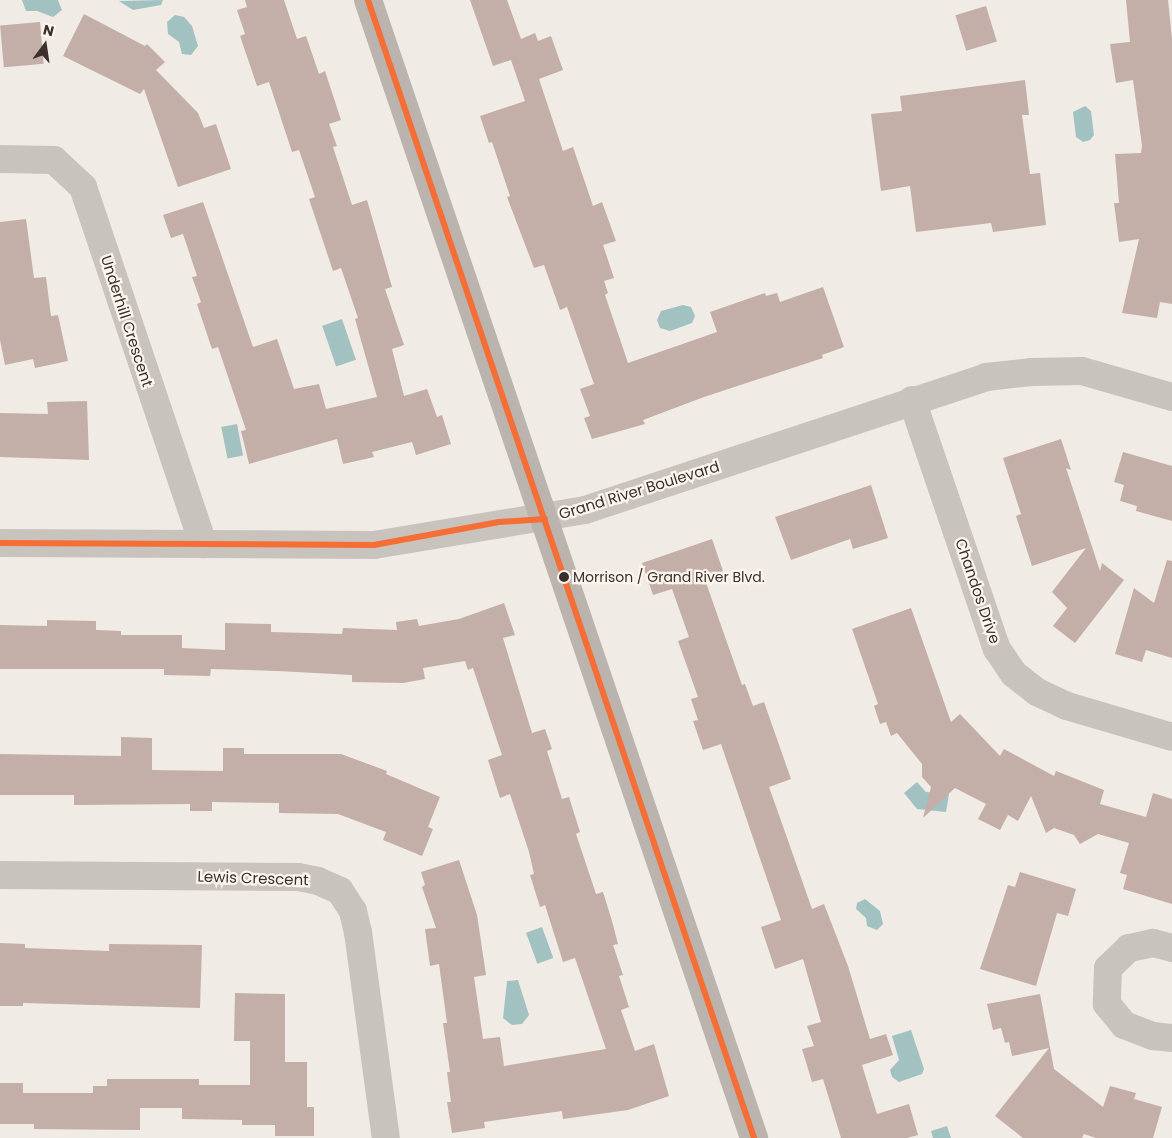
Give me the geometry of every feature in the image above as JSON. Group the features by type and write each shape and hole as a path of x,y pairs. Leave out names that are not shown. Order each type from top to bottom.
{"street":[{"path":"368,0 754,1138"},
{"name":"Underhill Crescent","path":"0,159 54,160 83,187 203,544"},
{"name":"Grand River Boulevard","path":"0,544 374,546 500,522 545,519 585,510 912,400 986,378 1032,372 1082,371 1172,397"},
{"name":"Chandos Drive","path":"912,400 997,648 1014,674 1037,692 1067,706 1172,737"},
{"name":"Lewis Crescent","path":"0,875 298,877 318,881 340,891 353,911 358,932 386,1138"},
{"path":"1172,948 1153,943 1129,948 1108,968 1107,1004 1124,1025 1153,1036 1172,1038"}],"water":[{"path":"22,0 58,0 62,10 53,17 37,11 26,11"},
{"path":"163,0 161,5 133,10 119,1"},
{"path":"175,15 184,17 192,26 198,46 191,55 182,54 179,42 168,34 167,22"},
{"path":"1085,106 1091,111 1094,135 1090,140 1083,142 1076,137 1073,112"},
{"path":"683,305 691,307 695,316 692,323 670,331 660,328 657,320 661,311"},
{"path":"342,319 356,360 336,366 322,326"},
{"path":"237,424 243,455 227,458 221,427"},
{"path":"917,782 926,792 949,794 946,812 917,809 904,793"},
{"path":"865,899 880,911 883,924 877,930 867,926 866,918 856,909 857,903"},
{"path":"542,927 553,958 537,964 526,933"},
{"path":"518,980 529,1015 522,1024 512,1025 503,1018 507,981"},
{"path":"911,1030 924,1069 922,1074 899,1082 892,1077 890,1070 899,1060 892,1036"},
{"path":"947,1126 951,1138 933,1138 931,1131"}],"building":[{"path":"245,0 284,0 297,39 306,36 319,74 325,71 341,120 329,124 337,146 333,147 352,205 367,200 392,287 385,289 404,345 392,349 404,396 427,389 437,417 442,415 451,444 416,455 412,442 372,452 374,457 343,464 337,439 249,464 241,431 246,430 218,347 212,349 197,304 201,302 192,277 197,276 183,234 171,238 163,215 203,202 253,347 277,339 294,389 319,384 326,409 377,397 355,319 358,318 341,268 333,271 309,199 315,197 299,150 292,152 269,82 257,86 240,36 245,34 237,10 247,7"},
{"path":"470,0 507,0 521,39 535,33 538,41 551,36 563,70 539,79 563,151 573,147 593,206 602,202 616,241 603,245 614,278 604,281 608,293 605,295 628,363 717,332 710,312 765,293 766,296 777,293 780,302 823,287 844,347 822,355 823,358 704,397 643,420 645,424 592,439 584,418 590,416 580,389 594,384 567,307 560,310 544,265 534,268 507,197 510,196 492,142 489,143 480,116 525,101 511,60 493,66"},
{"path":"1126,0 1168,0 1172,39 1172,304 1160,302 1157,318 1122,313 1139,239 1119,242 1114,203 1119,203 1115,154 1141,153 1142,146 1133,80 1116,83 1110,44 1130,42"},
{"path":"986,6 997,41 966,51 955,15"},
{"path":"84,14 145,46 147,44 165,62 156,70 198,113 204,128 216,124 231,169 178,187 144,89 140,94 63,56"},
{"path":"40,22 44,64 4,67 0,25"},
{"path":"1025,80 1029,115 1022,115 1030,174 1040,173 1046,225 993,232 991,223 916,232 910,186 881,191 871,114 902,111 900,96"},
{"path":"26,219 34,278 46,277 51,316 58,315 68,361 35,368 33,359 5,365 0,340 0,222"},
{"path":"87,401 89,460 0,457 0,413 48,414 47,402"},
{"path":"1061,439 1071,470 1066,468 1100,571 1102,563 1124,580 1075,643 1053,626 1067,608 1052,592 1086,548 1032,566 1016,516 1021,514 1003,458"},
{"path":"1123,452 1172,466 1172,521 1136,511 1137,506 1120,501 1124,485 1114,482"},
{"path":"871,485 888,538 853,549 850,539 791,560 775,517"},
{"path":"712,539 723,571 704,577 742,685 745,684 753,706 764,702 791,779 769,787 812,909 824,904 848,966 870,1039 886,1034 893,1055 862,1065 877,1114 909,1104 918,1135 907,1138 841,1138 823,1079 812,1082 802,1049 814,1046 807,1026 821,1022 803,959 775,969 761,927 781,920 721,744 703,750 693,721 698,720 691,699 698,697 678,641 689,637 672,589 653,595 642,563"},
{"path":"1167,560 1172,561 1172,658 1146,650 1142,662 1115,654 1134,588 1154,603"},
{"path":"504,603 515,635 503,638 532,733 545,729 552,749 547,751 562,799 569,797 580,832 576,834 596,894 603,892 612,921 618,944 613,945 623,975 619,976 629,1007 621,1010 635,1051 654,1044 669,1096 628,1110 563,1119 562,1111 484,1122 485,1128 452,1133 447,1102 451,1102 447,1072 450,1072 443,1023 447,1023 439,964 430,966 425,929 436,928 422,887 425,885 421,872 459,860 477,915 486,975 474,977 483,1039 500,1037 504,1066 606,1049 575,958 563,962 545,905 540,907 530,875 534,874 529,852 510,794 500,798 488,760 502,755 473,668 468,670 465,661 423,668 425,679 403,683 352,682 352,675 278,671 211,669 210,676 164,675 164,669 0,669 0,625 47,626 47,620 96,621 96,630 121,631 121,635 182,635 182,648 225,650 225,623 271,624 271,632 342,634 343,628 397,630 396,622 417,619 419,626 459,619"},
{"path":"911,608 951,722 960,714 1000,756 1004,749 1054,776 1056,771 1104,790 1100,804 1146,817 1153,793 1172,799 1172,904 1123,889 1127,875 1120,873 1129,843 1098,834 1080,844 1074,835 1054,828 1046,833 1031,796 1018,821 1008,815 1000,830 978,819 986,804 955,788 923,818 931,787 922,777 922,764 897,733 891,736 886,722 880,724 874,706 878,704 852,629"},
{"path":"121,737 152,738 152,770 223,771 223,748 244,748 244,754 341,754 387,771 386,774 440,797 428,827 433,829 422,856 383,840 386,832 338,814 279,813 279,803 212,802 212,811 190,811 190,804 74,805 74,795 0,795 0,754 121,756"},
{"path":"1020,872 1076,889 1068,916 1057,913 1036,986 980,969 1008,885 1015,887"},
{"path":"0,943 25,944 25,948 109,951 109,944 202,945 200,1008 23,1003 23,1006 0,1006"},
{"path":"235,993 285,994 285,1062 307,1062 307,1107 314,1107 314,1136 275,1136 275,1125 242,1125 242,1120 182,1119 182,1108 140,1108 140,1130 34,1129 34,1124 0,1124 0,1083 23,1083 23,1093 93,1093 93,1086 107,1086 107,1079 199,1079 199,1085 250,1085 250,1041 234,1041"},
{"path":"1040,994 1054,1069 1103,1107 1110,1086 1136,1093 1134,1099 1162,1107 1153,1138 1096,1138 1084,1134 1082,1138 1023,1138 995,1116 1049,1048 1012,1056 1009,1042 1005,1043 1001,1028 993,1030 987,1004"}],"transit line":[{"path":"368,0 754,1138"},
{"path":"0,543 374,545 499,522 545,519"}],"place":[{"name":"Morrison / Grand River Blvd.","path":"564,577"}]}
